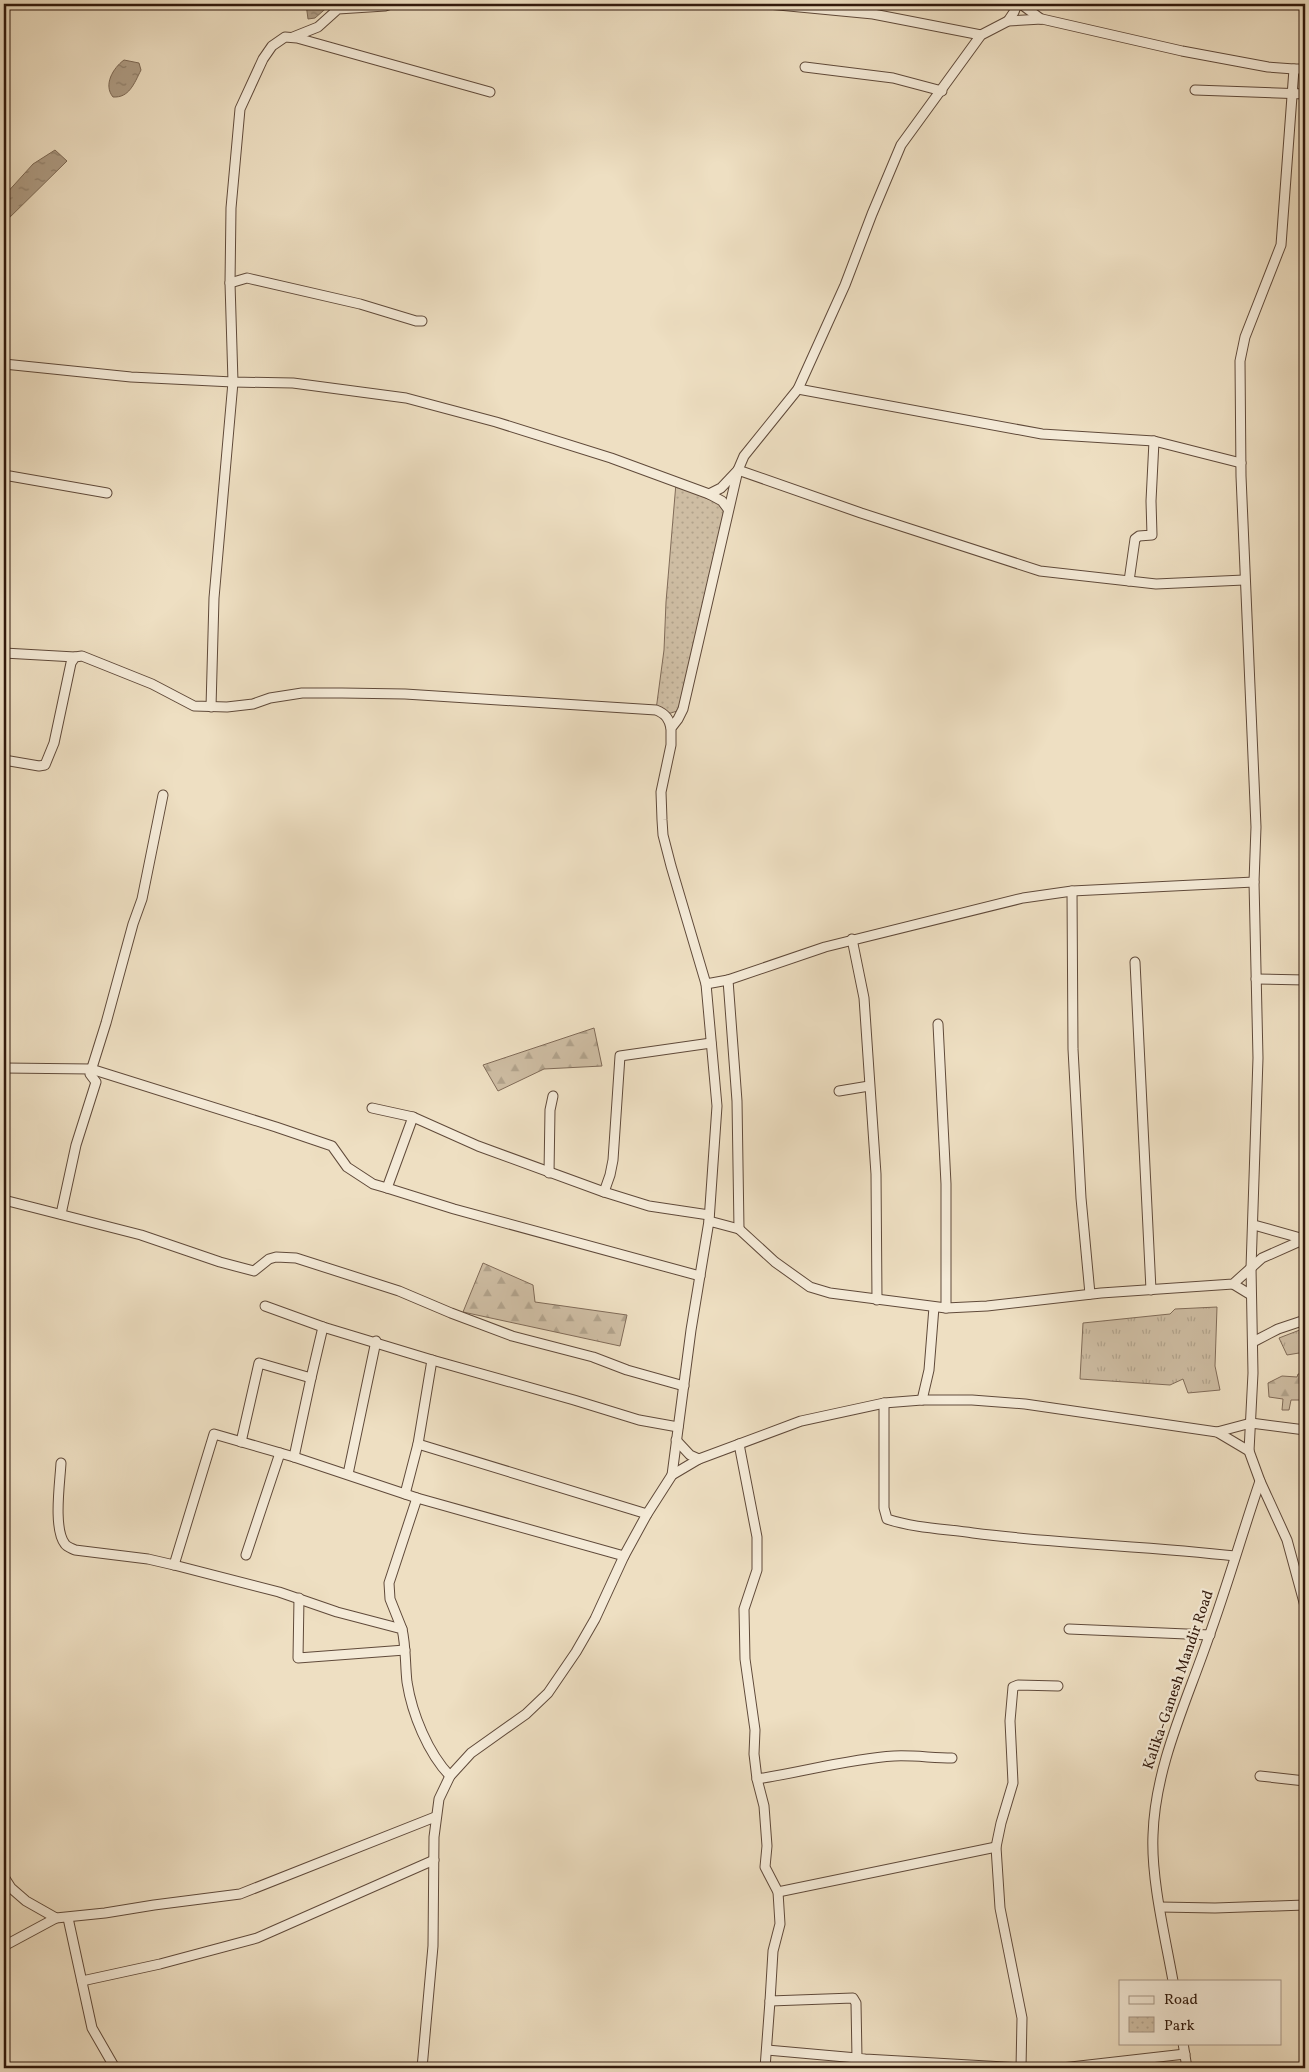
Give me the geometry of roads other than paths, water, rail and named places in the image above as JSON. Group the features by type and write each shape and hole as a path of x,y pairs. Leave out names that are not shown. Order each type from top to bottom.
{"street":[{"path":"292,38 318,27 338,8 385,6 391,4"},
{"path":"768,4 873,14 982,35"},
{"path":"1008,21 1017,4"},
{"path":"1021,4 1042,19"},
{"path":"671,728 683,709 728,509 738,470 744,456 798,389 845,285 901,145 982,35 997,25 1008,21 1042,19 1182,51 1268,67 1305,69"},
{"path":"211,707 214,598 233,382 230,283 231,208 240,109 263,59 272,46 285,37 490,92"},
{"path":"805,67 893,78 942,91"},
{"path":"1294,69 1281,245 1244,337 1240,361 1244,580 1256,827 1254,882 1258,1058 1254,1225 1251,1268 1253,1342 1249,1451 1260,1481 1287,1540 1305,1606"},
{"path":"1195,90 1305,94"},
{"path":"230,283 247,278 360,304 416,321 422,321"},
{"path":"4,364 131,377 293,383 406,398 496,422 592,453 709,494 722,501 728,509"},
{"path":"798,389 1042,434 1154,441 1241,463"},
{"path":"1129,581 1135,539 1139,536 1152,535 1151,500 1154,441"},
{"path":"709,494 721,488 738,470"},
{"path":"738,470 861,513 1040,571 1156,584 1244,580"},
{"path":"4,475 107,494"},
{"path":"4,653 82,656 152,684 194,706 211,707 253,704 270,698 302,693 342,692 632,708 656,710 663,713 669,719 671,745 661,792 663,835 688,931 706,984 717,1106 709,1218 672,1475 647,1514 624,1556 595,1619 576,1652 548,1693 526,1714 471,1753 450,1776 439,1798 435,1817 433,1946 422,2068"},
{"path":"4,760 39,766 45,765 54,743 71,663 75,657"},
{"path":"663,713 683,709"},
{"path":"61,1214 74,1153 96,1082 90,1074 91,1069 142,899 163,795"},
{"path":"706,984 728,980 825,946 1023,898 1072,891 1254,882"},
{"path":"1072,891 1073,1049 1081,1198 1090,1294"},
{"path":"852,939 864,998 876,1174 877,1300"},
{"path":"1135,962 1151,1290"},
{"path":"1256,979 1305,980"},
{"path":"728,980 737,1101 739,1229"},
{"path":"938,1024 946,1184 946,1308"},
{"path":"604,1192 613,1160 620,1056 711,1043"},
{"path":"4,1068 91,1069 332,1146 347,1167 372,1184 454,1209 700,1276"},
{"path":"839,1091 869,1086"},
{"path":"549,1173 550,1110 553,1096"},
{"path":"372,1108 412,1117 478,1146 604,1192 649,1206 709,1218 739,1229 775,1262 810,1287 830,1293 946,1308 979,1307 1090,1294 1233,1284 1252,1295"},
{"path":"387,1188 412,1117"},
{"path":"4,1200 142,1235 220,1262 254,1271 269,1259 276,1257 296,1258 399,1291 512,1336 593,1357 627,1370 684,1386"},
{"path":"1254,1225 1305,1239"},
{"path":"1233,1284 1262,1258 1305,1239"},
{"path":"265,1306 323,1327 432,1360 639,1420 678,1427"},
{"path":"922,1400 928,1377 934,1307"},
{"path":"1253,1342 1278,1329 1305,1320"},
{"path":"294,1457 310,1378 323,1327"},
{"path":"348,1474 376,1342"},
{"path":"405,1494 418,1444 432,1360"},
{"path":"241,1442 259,1363 310,1378"},
{"path":"672,1475 699,1459 801,1421 884,1403 922,1400 972,1400 1025,1404 1217,1432 1249,1451"},
{"path":"884,1403 884,1508 887,1519 935,1528 1031,1541 1235,1556"},
{"path":"1217,1432 1251,1423 1305,1430"},
{"path":"174,1566 214,1434 348,1474 417,1498 624,1556"},
{"path":"676,1440 690,1455 699,1459"},
{"path":"418,1444 647,1514"},
{"path":"739,1444 758,1537 757,1570 744,1609 745,1659 755,1730 754,1754 757,1779 764,1806 767,1846 765,1867 778,1892 780,1924 773,1951 768,2050 765,2068"},
{"path":"246,1555 280,1453"},
{"path":"61,1463 59,1524 65,1545 75,1550 148,1559 279,1592 337,1612 402,1628"},
{"name":"Kalika-Ganesh Mandir Road","path":"1173,1980 1160,1907 1153,1837 1155,1802 1164,1762 1210,1635 1260,1481"},
{"path":"417,1498 389,1583 390,1599 402,1628 407,1680 416,1713 429,1743 443,1768 450,1776"},
{"path":"299,1598 298,1658 405,1650"},
{"path":"1069,1629 1101,1632 1210,1635"},
{"path":"1021,2068 1022,2018 1000,1908 996,1847 1013,1783 1010,1721 1013,1687 1018,1685 1058,1686"},
{"path":"757,1779 795,1773 837,1763 895,1756 952,1758"},
{"path":"1260,1776 1305,1781"},
{"path":"4,1946 56,1918 68,1918 240,1894 435,1817"},
{"path":"778,1892 996,1847"},
{"path":"82,1981 160,1964 257,1938 434,1860"},
{"path":"4,1877 11,1888 26,1901 56,1918"},
{"path":"1160,1907 1215,1908 1305,1905"},
{"path":"68,1918 92,2028 115,2068"},
{"path":"770,2000 853,1998 856,2003 857,2058"},
{"path":"1183,2044 1187,2068"},
{"path":"768,2050 857,2058 1021,2068 1062,2068 1185,2054"}],"water":[{"path":"306,4 331,4 315,18 308,19"},
{"path":"124,60 139,63 141,70 127,93 119,97 113,97 110,92 109,82 116,67"},
{"path":"55,150 67,161 4,223 4,196 33,164"}]}
